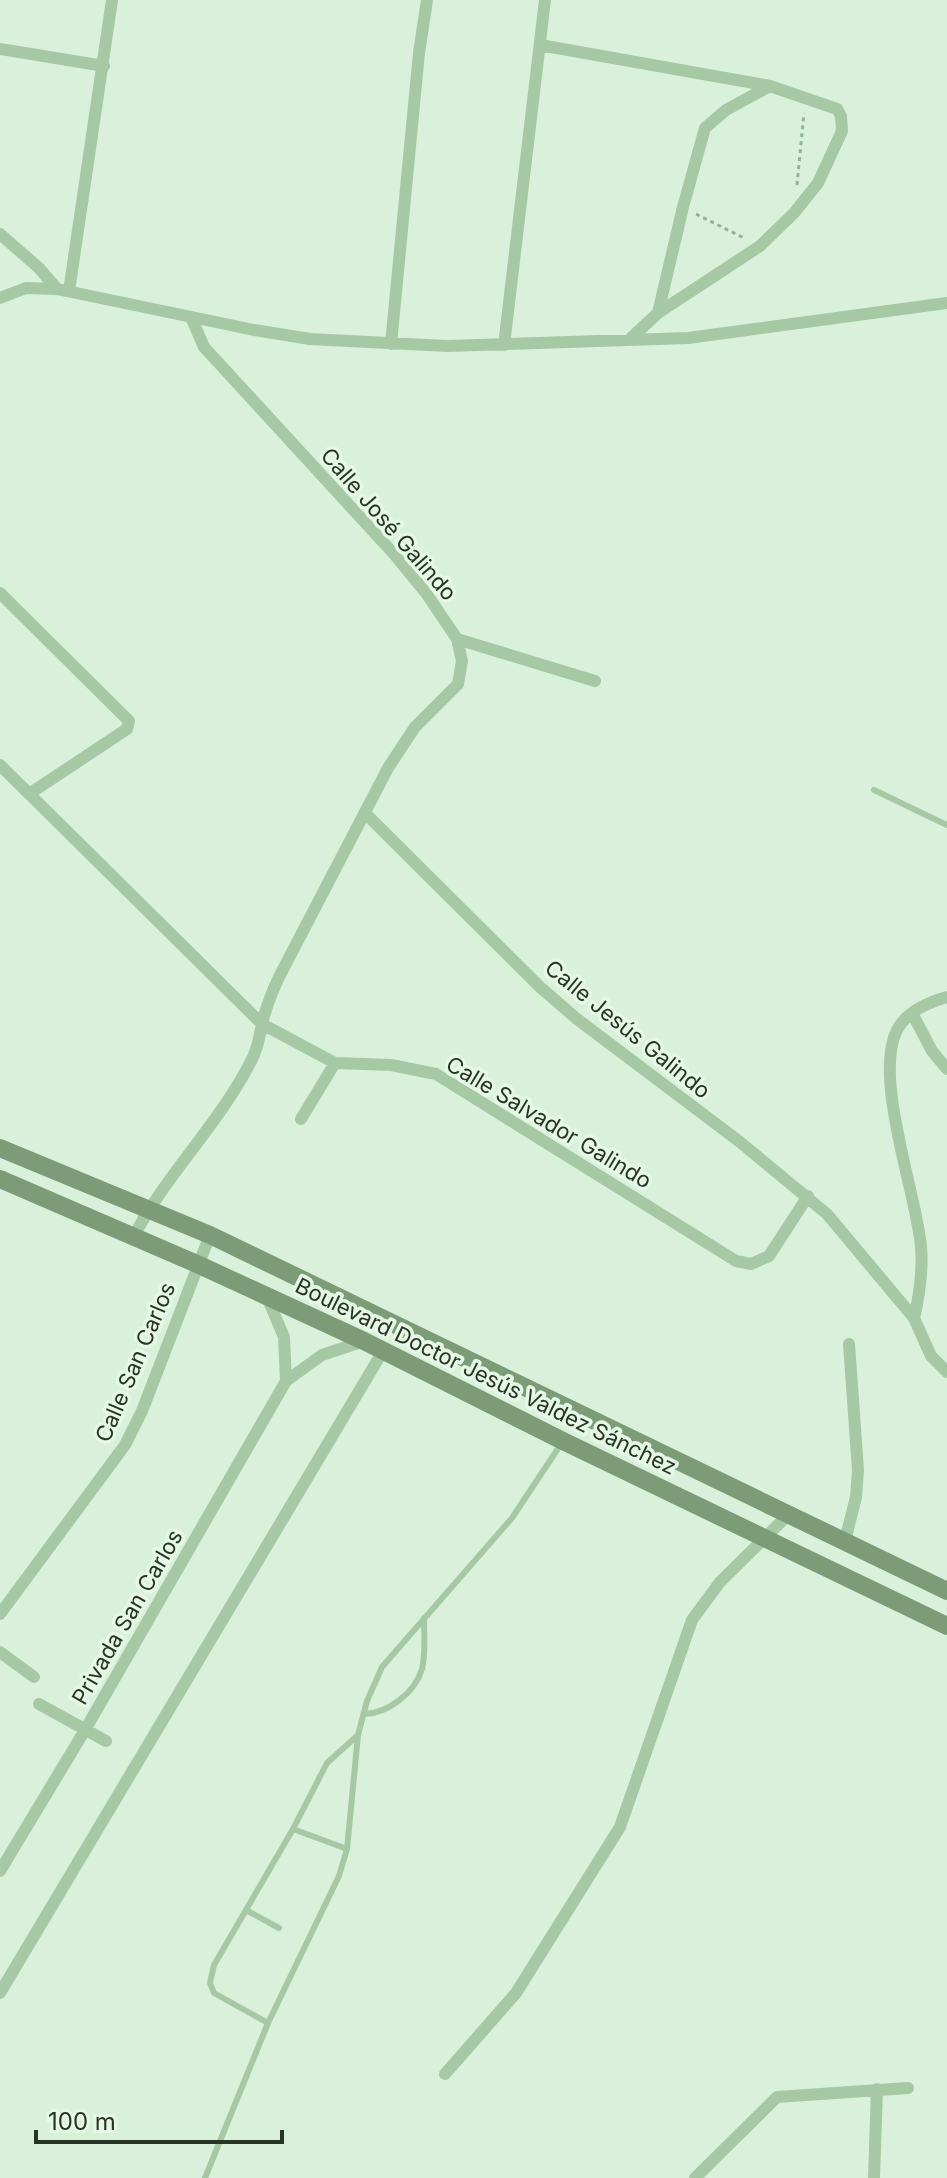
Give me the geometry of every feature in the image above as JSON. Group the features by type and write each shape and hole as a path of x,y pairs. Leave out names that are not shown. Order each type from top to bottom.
{"main road":[{"name":"Boulevard Doctor Jesús Valdez Sánchez","path":"0,1148 210,1235 947,1591"},
{"name":"Boulevard Doctor Jesús Valdez Sánchez","path":"0,1179 197,1264 364,1341 563,1441 947,1626"}],"street":[{"path":"63,290 104,66 112,0"},
{"path":"391,344 419,53 427,0"},
{"path":"504,345 545,0"},
{"path":"540,45 770,86 837,109 843,124 818,183 794,213 760,246 658,313 631,338"},
{"path":"0,49 104,66"},
{"path":"658,313 705,128 726,110 770,86"},
{"path":"0,234 63,290"},
{"path":"0,298 26,288 63,290 310,339 391,344 504,345 688,338 947,303"},
{"name":"Calle José Galindo","path":"191,317 204,347 394,554 426,593 457,639"},
{"path":"0,593 129,721 127,729 29,794"},
{"path":"134,1236 149,1208 209,1130 250,1065 279,977 399,749 415,727 458,684 462,661 457,639 595,681"},
{"name":"Calle Salvador Galindo","path":"0,765 262,1024 335,1063 391,1065 436,1074 736,1261 751,1264 769,1256 808,1196"},
{"name":"Calle Jesús Galindo","path":"365,813 540,987 577,1019 808,1196 845,1234 914,1318 931,1356 947,1372"},
{"path":"914,1318 923,1280 921,1243 891,1088 891,1053 897,1030 912,1013 947,997"},
{"path":"912,1013 932,1051 947,1069"},
{"path":"301,1119 335,1063"},
{"name":"Calle San Carlos","path":"0,1614 125,1445 142,1411 210,1235"},
{"path":"267,1297 284,1337 286,1381"},
{"name":"Privada San Carlos","path":"0,1871 286,1381 322,1355 364,1341"},
{"path":"845,1541 856,1497 858,1470 849,1344"},
{"path":"0,1993 383,1351"},
{"path":"445,2074 516,1993 620,1827 692,1620 720,1582 790,1513"},
{"path":"0,1652 34,1677"},
{"path":"39,1704 106,1741"},
{"path":"695,2178 777,2097 908,2088"},
{"path":"874,2178 877,2089"}],"lane":[{"path":"874,790 947,825"},
{"path":"205,2178 268,2023 339,1876 347,1849 358,1735 367,1701 382,1667 512,1518 563,1441"},
{"path":"365,1714 384,1711 395,1704 418,1679 424,1650 424,1617"},
{"path":"268,2023 217,1996 211,1989 211,1972 327,1763 358,1735"},
{"path":"293,1829 347,1849"},
{"path":"246,1910 279,1928"}],"path":[{"path":"794,213 806,98"},
{"path":"683,207 760,246"}]}
